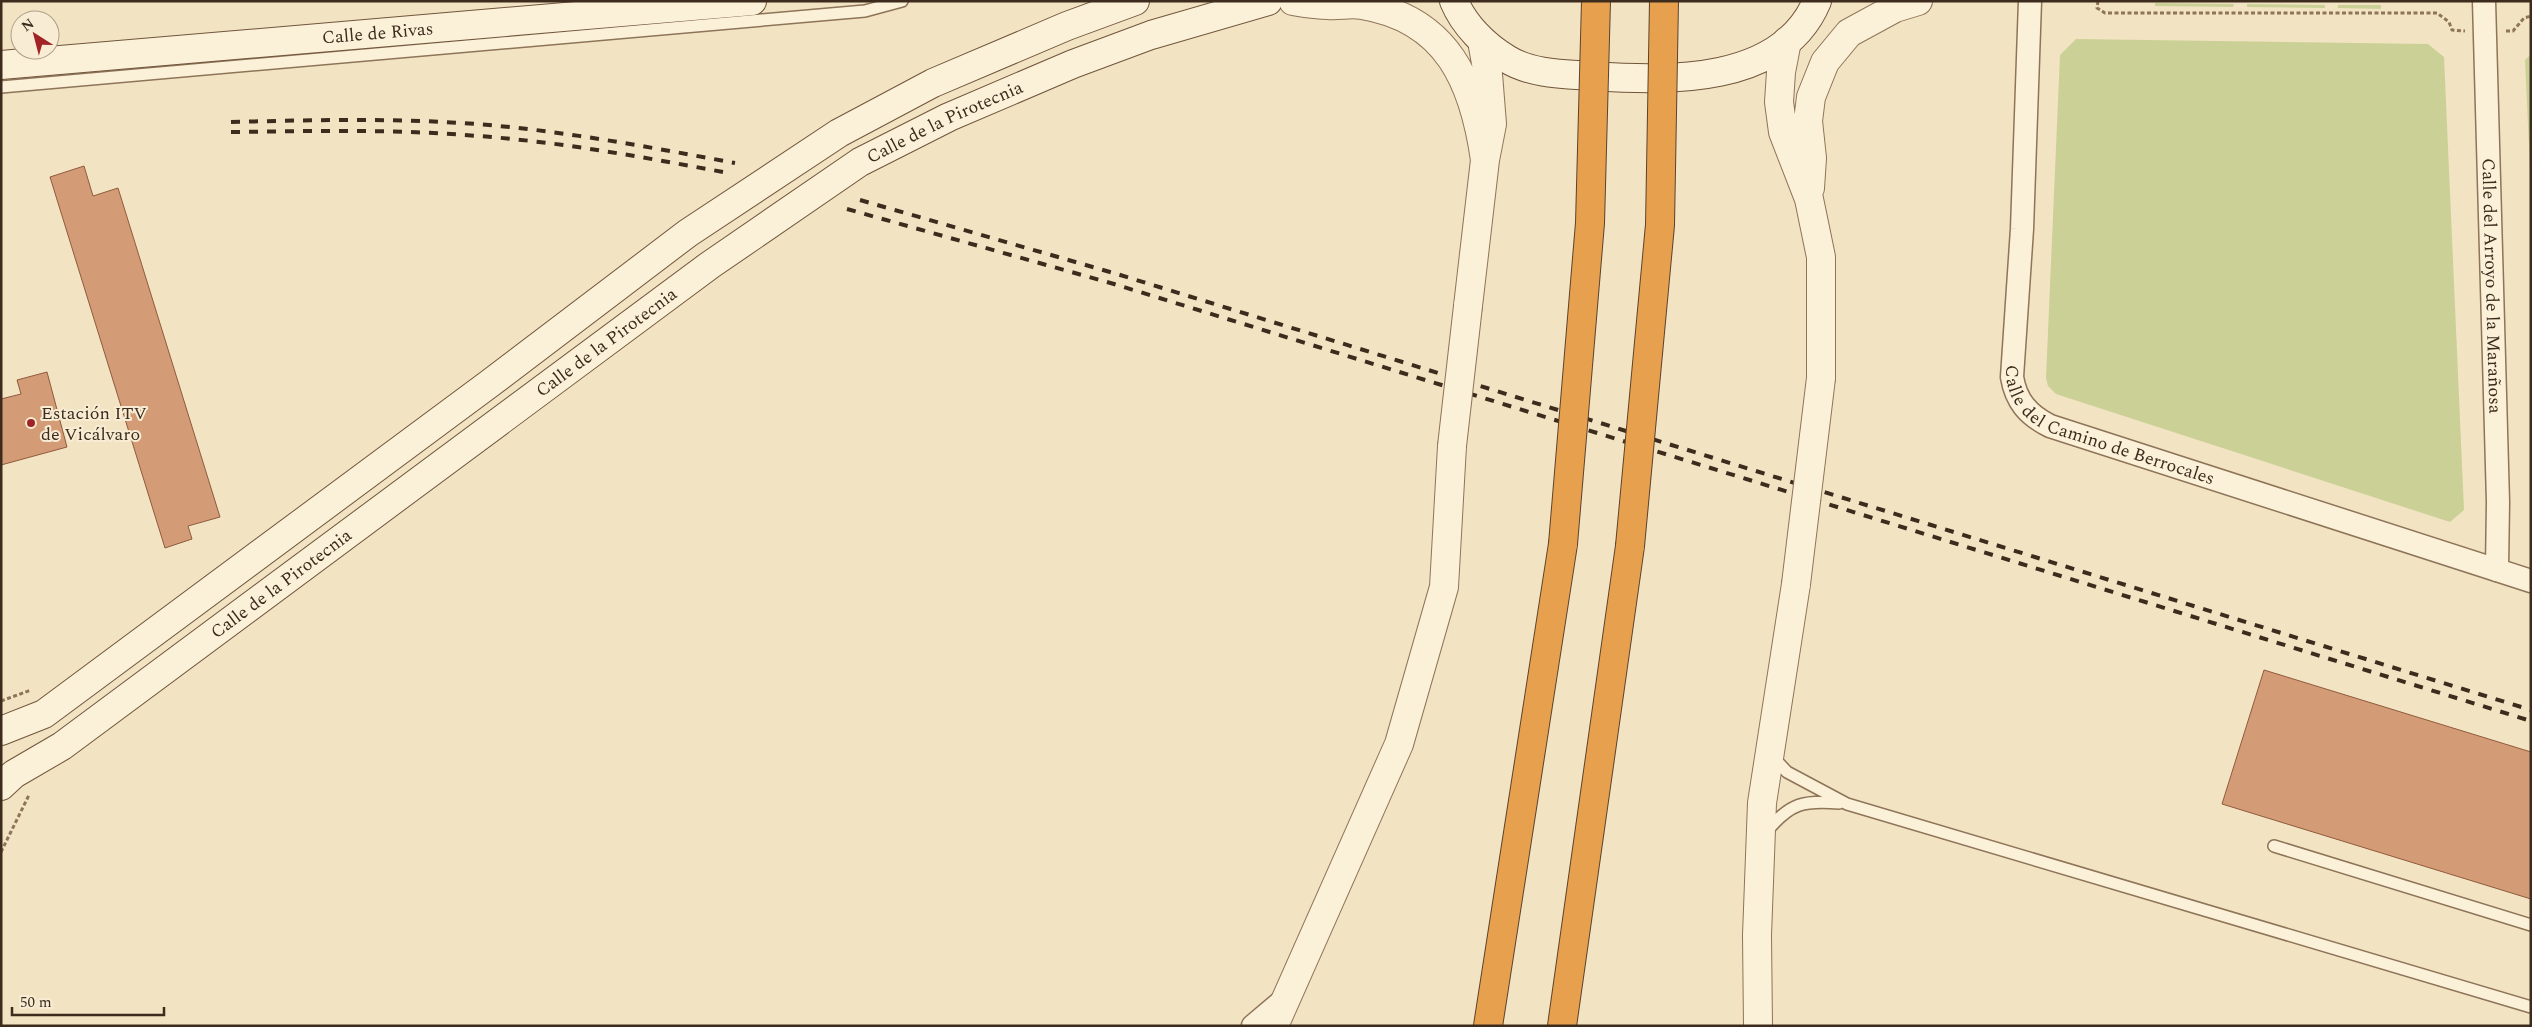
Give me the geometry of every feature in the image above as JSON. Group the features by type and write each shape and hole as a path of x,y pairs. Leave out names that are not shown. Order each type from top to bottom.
{"highway":[{"path":"1488,1026 1563,544 1590,223 1596,1"},
{"path":"1562,1026 1630,546 1660,225 1664,1"}],"main road":[{"name":"Calle de Rivas","path":"1,65 752,1"},
{"name":"Calle de la Pirotecnia","path":"1,732 45,713 489,384 688,233 839,132 933,83 1058,30 1135,1"},
{"name":"Calle de la Pirotecnia","path":"1,786 14,774 62,746 710,265 860,162 949,117 1073,64 1150,35 1268,1"},
{"path":"1293,1 1328,5 1361,4 1386,11 1412,22 1436,40 1454,58 1468,87 1479,120 1485,160"},
{"path":"1435,1 1457,7 1482,41 1508,60 1548,73 1630,79 1701,77 1752,64 1787,41 1811,16 1817,1"},
{"path":"1809,199 1812,158 1808,121 1811,98 1825,62 1848,33 1895,8 1918,1"},
{"path":"1274,1026 1289,996 1399,744 1444,587 1452,446 1485,160 1492,124 1488,74 1482,41"},
{"path":"1758,1026 1757,935 1762,803 1796,584 1821,378 1822,257 1809,199 1783,132 1779,102 1781,72 1787,41"}],"street":[{"name":"Calle del Camino de Berrocales","path":"2030,1 2022,229 2012,377 2015,391 2022,405 2031,414 2050,426 2531,581"},
{"name":"Calle del Arroyo de la Marañosa","path":"2484,1 2498,502 2497,570"},
{"path":"1253,1026 1289,996"}],"lane":[{"path":"1,87 864,11 902,1"},
{"path":"1770,754 1787,772 1847,804"},
{"path":"1762,837 1778,817 1794,805 1814,801 1847,804 2531,1007"},
{"path":"2274,846 2531,925"}],"path":[{"path":"2098,1 2098,8 2105,13 2437,14 2449,22 2456,32 2484,30 2513,31 2524,18 2531,16"},
{"path":"1,701 31,690"},
{"path":"1,852 27,795 36,791"}],"green space":[{"path":"2155,3 2234,4 2233,7 2155,6"},
{"path":"2247,4 2325,5 2325,8 2247,7"},
{"path":"2338,5 2381,5 2381,9 2338,8"},
{"path":"2076,39 2428,44 2444,57 2464,510 2450,522 2056,394 2048,386 2046,378 2060,55"},
{"path":"2531,54 2531,190 2525,60"}],"building":[{"path":"84,166 93,196 118,188 220,517 188,526 192,539 165,548 50,177"},
{"name":"Estación ITV de Vicálvaro","path":"47,372 67,447 1,465 1,399 21,394 17,380"},
{"path":"2264,670 2531,752 2531,899 2222,804"}],"railway":[{"path":"231,122 385,120 477,124 574,135 735,163"},
{"path":"231,132 386,131 478,136 571,146 723,172"},
{"path":"860,200 1117,274 2531,710"},
{"path":"847,209 1114,284 2531,721"}],"place":[{"name":"Estación ITV de Vicálvaro","path":"31,423"}]}
